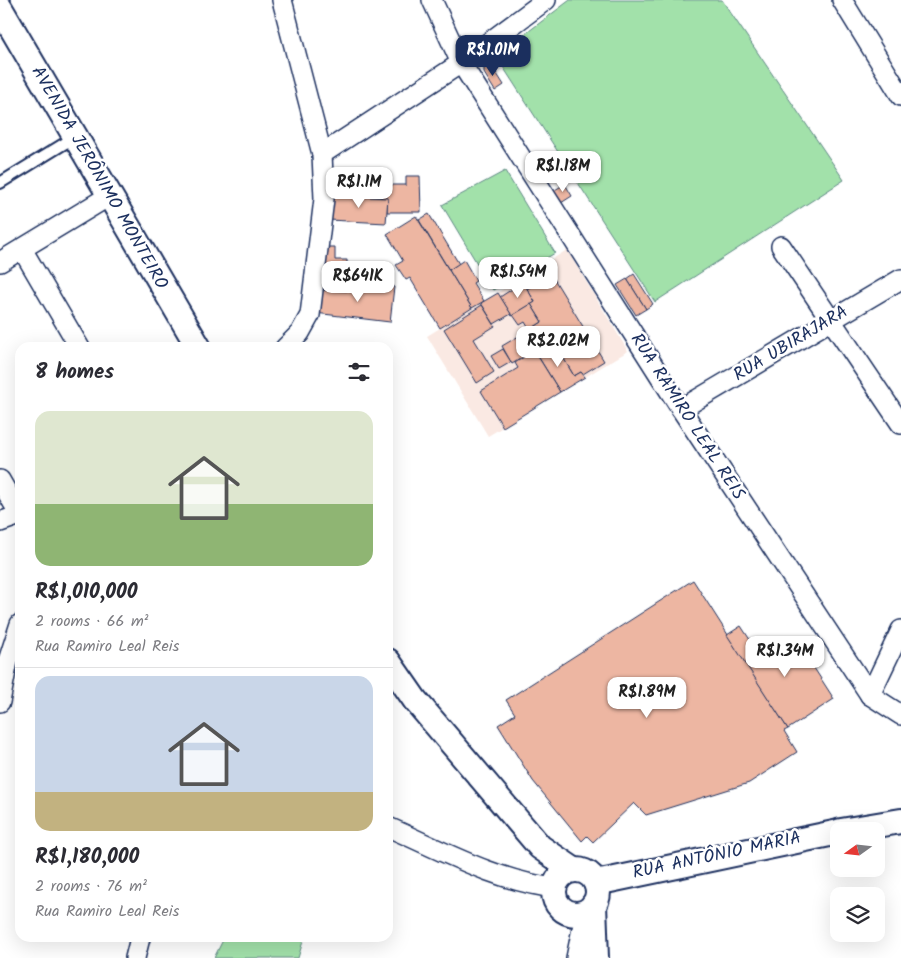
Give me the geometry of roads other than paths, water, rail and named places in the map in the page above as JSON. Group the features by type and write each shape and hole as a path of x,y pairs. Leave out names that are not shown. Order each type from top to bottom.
{"street":[{"path":"282,0 322,154 323,217 310,315 300,333 291,342"},
{"name":"RUA RAMIRO LEAL REIS","path":"432,0 461,62 681,409 870,695 901,715"},
{"path":"322,154 461,62 546,0"},
{"path":"842,0 901,96"},
{"name":"AVENIDA JERÔNIMO MONTEIRO","path":"0,8 195,342"},
{"path":"0,262 109,196"},
{"path":"781,246 901,424"},
{"path":"22,248 77,342"},
{"name":"RUA UBIRAJARA","path":"681,409 901,279"},
{"path":"0,480 15,506"},
{"path":"0,522 15,517"},
{"path":"870,695 901,630"},
{"path":"0,702 4,660 15,635"},
{"path":"393,668 415,700 540,847 562,880 557,902 568,912 587,908"},
{"name":"RUA ANTÔNIO MARIA","path":"885,824 901,821"},
{"path":"393,828 504,877 534,885 587,873 587,908 596,958"},
{"name":"RUA ANTÔNIO MARIA","path":"587,908 830,834"},
{"path":"576,958 587,908"},
{"path":"136,958 139,942"}],"lane":[{"path":"0,183 75,137"}]}
